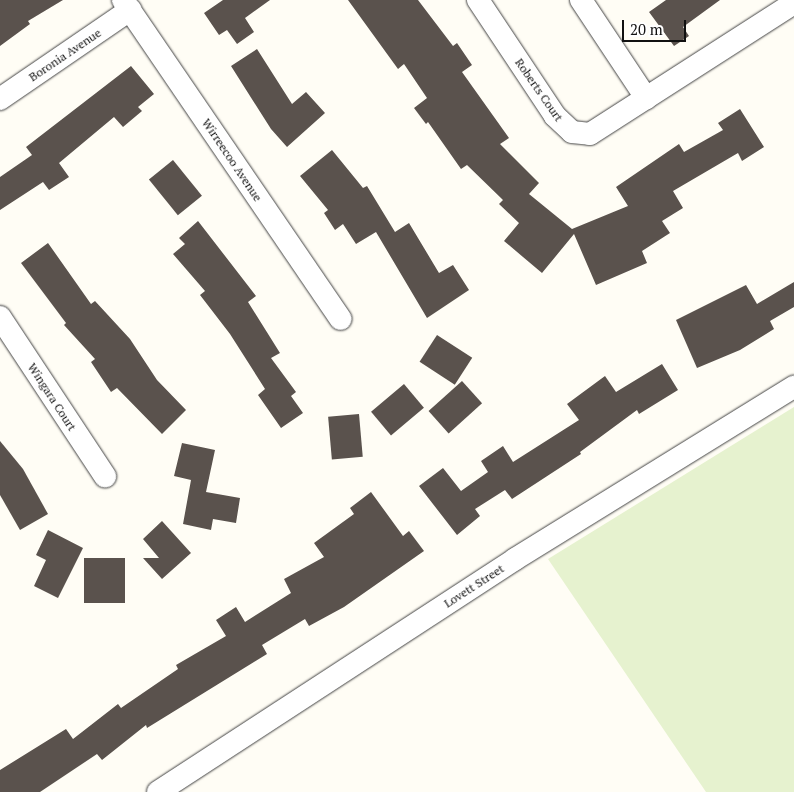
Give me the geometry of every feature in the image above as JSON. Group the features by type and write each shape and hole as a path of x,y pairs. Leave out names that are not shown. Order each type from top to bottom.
{"street":[{"name":"Roberts Court","path":"478,0 555,116 572,132 590,134 794,3"},
{"path":"581,0 646,98"},
{"name":"Boronia Avenue","path":"0,99 127,5"},
{"name":"Wirreecoo Avenue","path":"127,5 341,319"},
{"name":"Wingara Court","path":"0,317 105,476"},
{"name":"Lovett Street","path":"158,792 515,559 794,387"}],"green space":[{"path":"794,407 794,792 706,792 548,559"}],"building":[{"path":"0,0 63,0 28,21 30,24 0,46"},
{"path":"223,0 270,0 245,18 254,32 237,44 227,30 219,35 204,13"},
{"path":"348,0 418,0 453,46 457,43 472,65 462,72 509,138 500,144 539,183 529,194 572,229 628,206 616,187 679,144 684,152 723,130 718,123 740,109 764,147 742,161 738,153 673,191 683,208 662,221 670,233 642,251 647,263 596,285 574,234 542,273 504,241 519,223 499,204 503,200 467,165 461,169 428,122 426,124 414,108 427,98 404,64 398,69"},
{"path":"666,0 720,0 683,27 689,36 674,46 649,12"},
{"path":"257,49 292,104 306,92 325,113 287,147 271,129 231,66"},
{"path":"131,66 154,94 138,107 142,111 123,127 114,117 59,163 69,177 49,190 43,182 0,210 0,177 32,155 26,147"},
{"path":"332,150 363,188 367,186 395,232 409,223 439,273 453,265 469,290 427,318 376,232 356,244 343,224 335,230 324,213 328,210 300,176"},
{"path":"173,160 202,196 178,215 149,180"},
{"path":"198,221 256,296 248,302 280,353 271,358 296,392 291,396 303,413 281,428 258,395 265,389 230,334 200,295 205,291 173,254 185,244 179,238"},
{"path":"48,243 91,304 95,301 130,339 157,380 186,410 162,434 117,388 111,392 91,362 95,359 64,325 66,323 21,263"},
{"path":"794,282 794,307 770,321 774,329 740,350 697,368 676,320 746,285 757,304"},
{"path":"437,335 472,358 455,385 420,362"},
{"path":"662,364 678,390 639,414 637,410 580,452 581,454 512,499 505,490 475,509 480,516 457,535 419,486 443,468 461,491 488,472 481,461 503,446 513,462 579,420 567,404 605,376 616,392"},
{"path":"462,381 482,403 449,433 429,411"},
{"path":"404,384 424,408 391,435 371,412"},
{"path":"359,414 363,457 332,460 328,417"},
{"path":"0,441 23,469 48,514 20,530 0,495"},
{"path":"182,443 215,450 206,492 240,498 236,523 213,519 211,530 183,524 191,480 174,476"},
{"path":"371,492 403,536 409,531 424,551 344,607 309,626 305,619 262,645 267,654 147,728 146,725 102,760 97,754 40,792 0,792 0,770 66,729 73,739 118,704 121,708 178,669 176,665 226,636 216,620 236,607 245,622 291,593 284,579 324,557 314,543 354,514 350,508"},
{"path":"162,521 191,553 162,579 143,558 159,558 143,539"},
{"path":"48,530 83,548 58,598 34,586 46,560 36,555"},
{"path":"84,558 125,558 125,603 84,603"}]}
